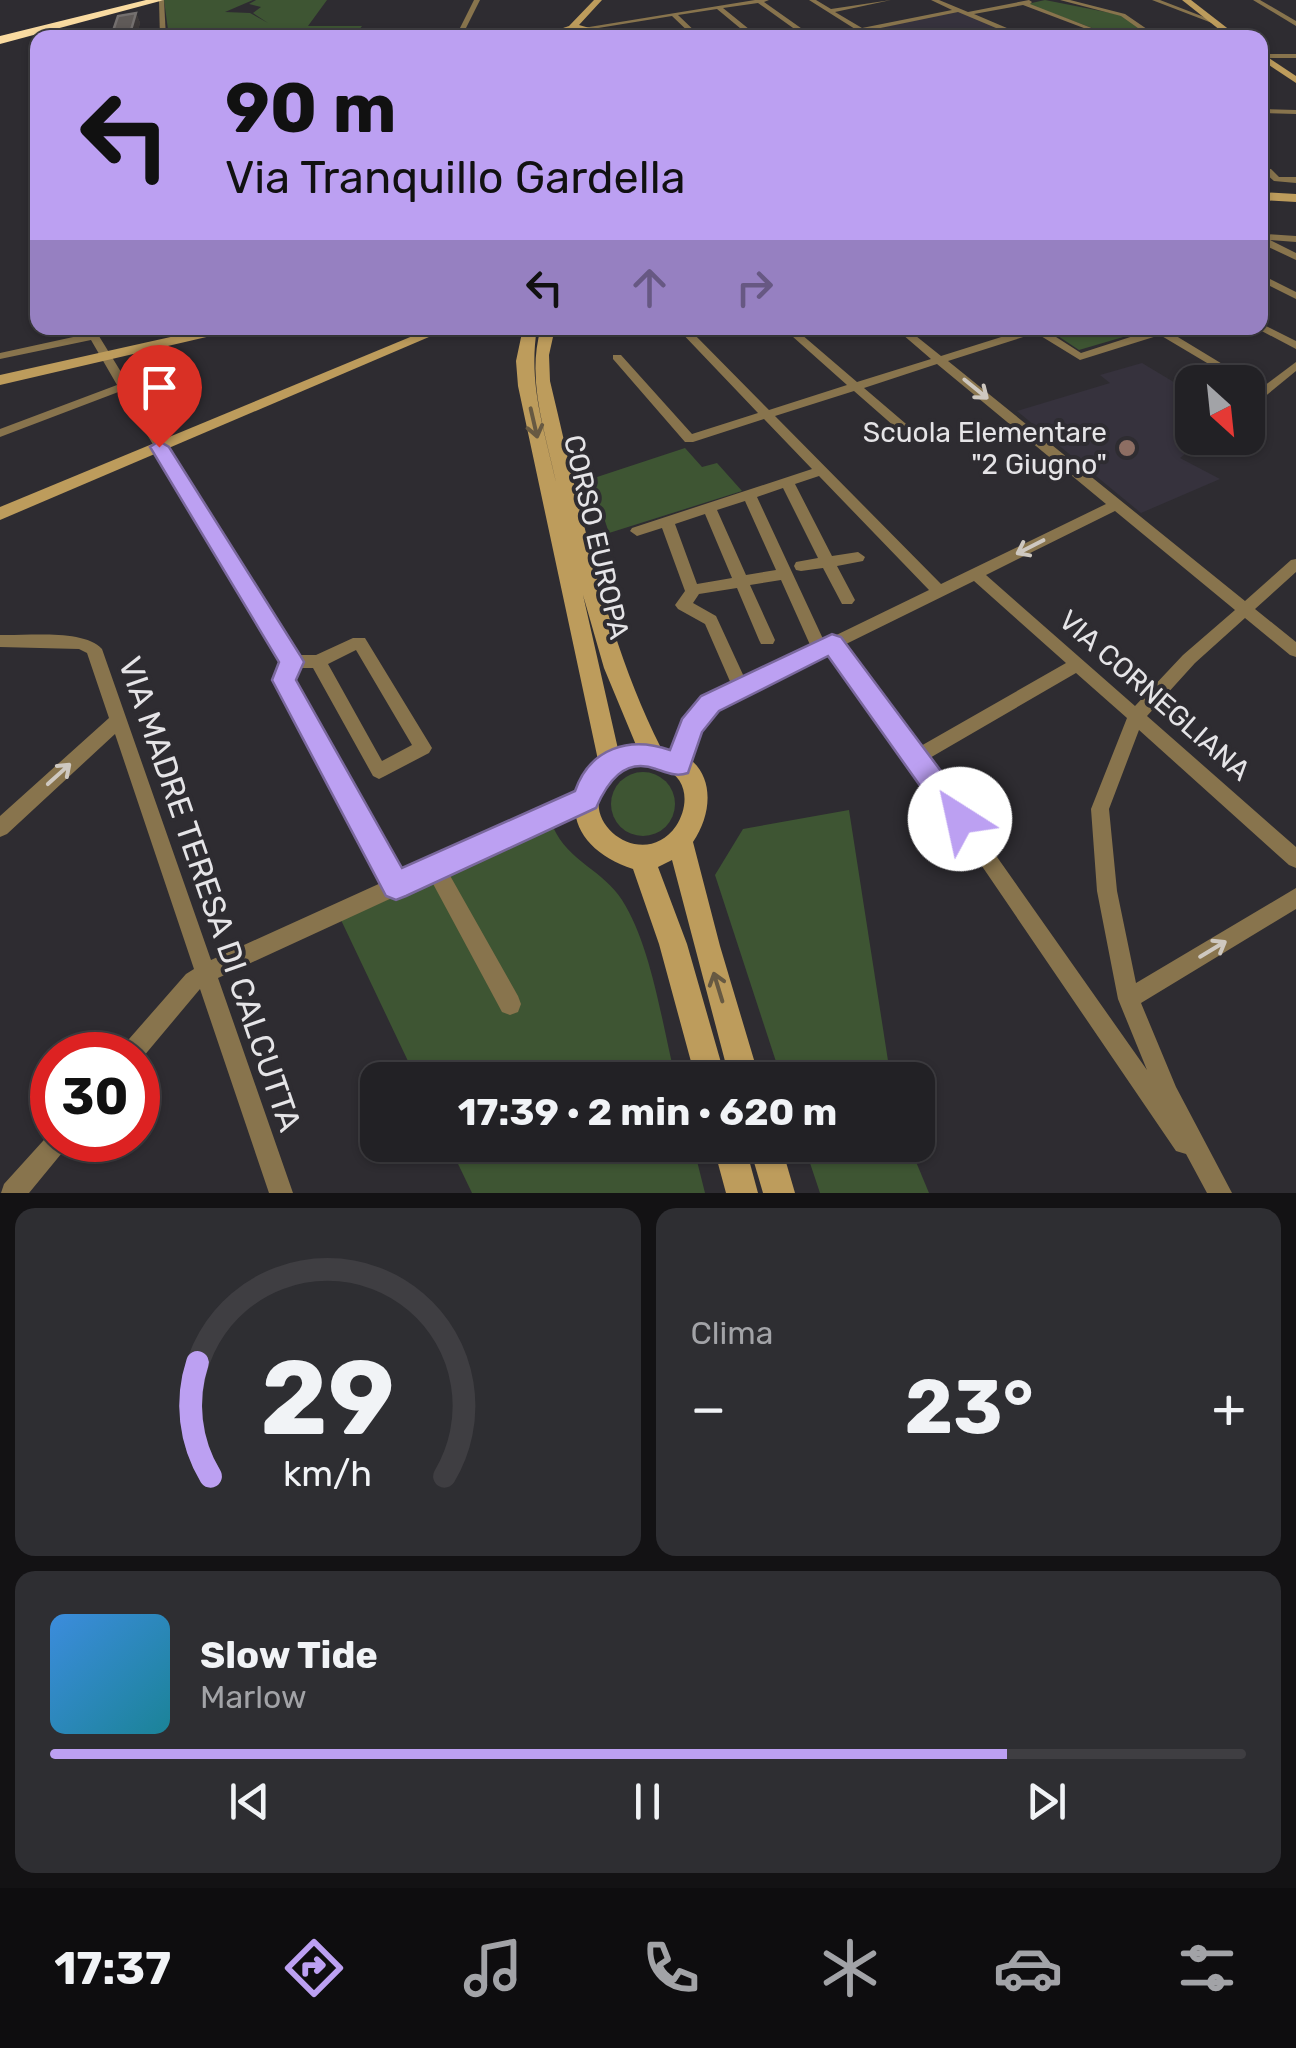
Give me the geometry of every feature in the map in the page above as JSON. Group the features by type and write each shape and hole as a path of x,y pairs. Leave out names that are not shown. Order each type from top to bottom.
{"highway":[{"path":"31,30 146,0"},
{"path":"34,30 160,0"},
{"path":"0,38 30,30"},
{"path":"0,38 30,31"}],"main road":[{"path":"582,30 598,0"},
{"path":"582,30 606,0"},
{"path":"1186,0 1225,30"},
{"path":"1196,18 1213,30"},
{"path":"1268,62 1296,80"},
{"path":"1268,64 1296,88"},
{"path":"1268,196 1296,198"},
{"path":"0,380 197,335"},
{"path":"0,514 426,335"},
{"name":"CORSO EUROPA","path":"529,335 524,360 526,386 610,763"},
{"name":"CORSO EUROPA","path":"547,335 540,369 556,438 611,653 652,755"},
{"path":"631,754 652,755 678,765 692,778 699,796 699,813 681,843 662,853 641,856 608,846 596,836 588,822 586,799 593,779 610,763 631,754"},
{"path":"681,843 741,1062"},
{"path":"641,856 673,944 706,1062"},
{"path":"734,1162 742,1193"},
{"path":"770,1162 779,1193"}],"street":[{"path":"160,0 163,30"},
{"path":"464,29 477,0"},
{"path":"592,30 763,0 802,30"},
{"path":"812,0 859,30 960,10"},
{"path":"829,11 888,0"},
{"path":"934,0 1007,30"},
{"path":"969,14 1038,0"},
{"path":"1063,0 1123,15 1145,30"},
{"path":"1144,0 1196,18"},
{"path":"1155,0 1214,22"},
{"path":"1257,0 1296,24"},
{"path":"1023,3 1095,30"},
{"path":"719,8 747,30"},
{"path":"674,15 690,30"},
{"path":"628,22 636,30"},
{"path":"1268,58 1296,56"},
{"path":"1268,111 1296,112"},
{"path":"1268,171 1277,179 1296,180"},
{"path":"1268,238 1296,239"},
{"path":"1268,242 1296,257"},
{"path":"1268,282 1296,296"},
{"path":"1268,330 1296,346"},
{"path":"0,356 80,335"},
{"path":"93,335 292,662"},
{"path":"689,335 940,592"},
{"path":"796,335 916,438"},
{"path":"909,335 1296,651"},
{"path":"618,357 690,439 1015,335"},
{"path":"1047,335 1080,357 1141,335"},
{"path":"1168,335 1217,365"},
{"path":"1265,390 1296,365"},
{"path":"0,432 122,387"},
{"path":"637,531 822,471"},
{"path":"786,482 847,600"},
{"path":"749,495 785,574 826,647 917,757 1220,1193"},
{"path":"678,765 691,727 702,710 1117,504"},
{"path":"709,508 768,640"},
{"path":"667,522 692,590"},
{"path":"801,566 858,558"},
{"path":"1220,1193 1168,1096 1129,999 1107,892 1100,809 1136,716 1244,609 1296,564"},
{"path":"741,688 711,620 683,604 692,590 785,574"},
{"name":"VIA CORNEGLIANA","path":"976,574 1296,859"},
{"name":"VIA MADRE TERESA DI CALCUTTA","path":"0,640 92,647 281,1193"},
{"path":"292,662 318,662 358,642 423,748 379,771 318,662"},
{"path":"292,662 284,680 396,886"},
{"path":"917,757 1078,664"},
{"path":"0,828 118,720"},
{"path":"149,1032 192,981 206,973 586,799"},
{"path":"435,868 510,1004"},
{"path":"1129,999 1296,898"},
{"path":"12,1193 39,1162"}],"shaded area":[{"path":"958,11 1003,30 870,30"},
{"name":"Scuola Elementare \"2 Giugno\"","path":"1142,363 1175,383 1175,455 1184,455 1180,458 1220,479 1141,513 1017,411 1110,383 1100,375"}],"green space":[{"path":"164,0 253,0 225,12 250,13 268,23 253,13 261,7 249,4 256,0 327,0 308,26 362,26 359,30 168,30"},
{"path":"1045,0 1121,15 1144,30 1098,30 1027,4"},
{"path":"1056,335 1130,335 1079,350"},
{"path":"685,448 702,467 717,463 742,491 609,533 591,479"},
{"path":"643,772 666,781 675,804 666,827 643,836 620,827 611,804 620,781"},
{"path":"849,810 888,1062 776,1062 715,875 743,829"},
{"path":"553,827 568,849 614,890 632,919 649,963 672,1062 408,1062 341,920"},
{"path":"457,1162 697,1162 705,1193 472,1193"},
{"path":"810,1162 916,1162 929,1193 820,1193"}],"building":[{"path":"136,13 131,30 113,30 118,16"}],"place":[{"name":"Scuola Elementare \"2 Giugno\"","path":"1127,448"}],"route":[{"path":"159,447 292,662 284,680 396,886 586,799 593,779 617,759 646,754 678,765 684,743 702,710 832,644 960,819"}]}
